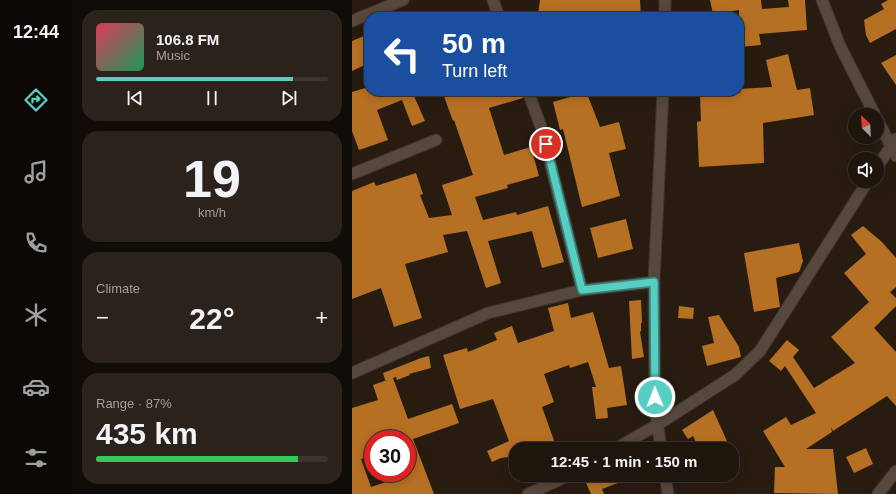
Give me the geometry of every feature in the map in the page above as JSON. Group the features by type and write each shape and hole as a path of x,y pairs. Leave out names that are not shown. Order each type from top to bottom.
{"street":[{"path":"374,12 404,0"},
{"path":"493,0 497,12"},
{"path":"665,0 665,12"},
{"path":"822,0 840,46 871,108"},
{"path":"352,21 364,16"},
{"path":"530,96 542,130 582,290"},
{"path":"660,442 654,389 654,282 663,96"},
{"path":"884,131 894,147 884,159"},
{"path":"352,174 436,140"},
{"path":"628,442 735,375 760,352 864,188"},
{"path":"352,373 488,314 582,290 654,282"},
{"path":"878,494 896,471"},
{"path":"528,494 555,482"},
{"path":"666,482 668,494"}],"building":[{"path":"540,0 640,0 641,12 538,12"},
{"path":"710,0 761,0 762,9 789,7 788,0 805,0 807,30 759,34 761,45 744,47 744,12 739,12 739,10 713,12"},
{"path":"888,0 896,0 896,29 870,43 866,35 864,20 884,9 881,4"},
{"path":"364,36 364,65 352,71 352,41"},
{"path":"788,54 797,90 810,88 814,115 763,123 764,163 699,167 697,122 701,121 700,96 744,96 744,89 772,87 766,60"},
{"path":"896,55 896,85 881,63"},
{"path":"364,88 364,96 414,96 425,121 412,126 402,100 377,110 388,140 359,150 352,131 352,92"},
{"path":"444,96 522,96 523,98 489,108 504,155 531,147 539,176 507,185 508,188 475,197 483,220 516,212 517,215 548,206 564,262 542,268 532,231 488,241 501,283 486,288 467,231 443,235 448,252 405,264 422,318 394,327 381,288 352,299 352,191 374,182 376,186 416,173 423,194 420,195 429,218 452,215 442,185 473,175 454,120 453,121"},
{"path":"588,96 600,127 619,122 626,149 609,153 620,196 582,207 563,129 560,130 553,102 570,97"},
{"path":"626,219 633,249 598,258 590,228"},
{"path":"863,226 882,242 896,258 896,287 890,292 896,298 896,306 874,328 896,352 896,406 887,396 833,431 831,427 832,432 806,449 833,449 838,494 774,493 775,467 785,467 763,431 786,417 791,425 816,413 785,366 781,371 769,361 787,340 799,350 793,357 814,388 855,363 831,337 869,302 844,273 866,254 851,235"},
{"path":"799,243 803,261 799,272 776,278 780,307 754,312 744,253"},
{"path":"641,300 642,323 640,332 644,357 632,359 629,301"},
{"path":"568,303 571,318 593,312 609,368 621,366 627,405 607,408 608,418 596,419 592,387 596,387 588,362 570,368 569,365 544,374 554,402 542,407 554,442 509,442 509,457 501,458 492,462 487,451 509,441 493,399 460,409 443,355 467,348 468,352 497,340 494,333 512,326 518,343 554,331 548,308"},
{"path":"679,306 694,308 693,319 678,318"},
{"path":"719,315 739,347 741,357 707,366 702,346 714,343 708,317"},
{"path":"429,356 431,368 409,374 410,375 397,380 396,377 393,378 408,419 452,404 459,423 416,438 416,430 364,430 364,458 361,459 364,467 364,482 369,482 371,487 386,482 416,482 416,447 434,494 352,494 352,408 378,400 373,385 387,380 385,380 383,373"},
{"path":"713,410 727,441 696,442 693,436 688,439 682,430"},
{"path":"866,448 873,464 854,473 846,457"},
{"path":"620,482 602,489 604,494 591,494 586,483"}],"route":[{"path":"546,144 582,290 654,282 655,397"}]}
